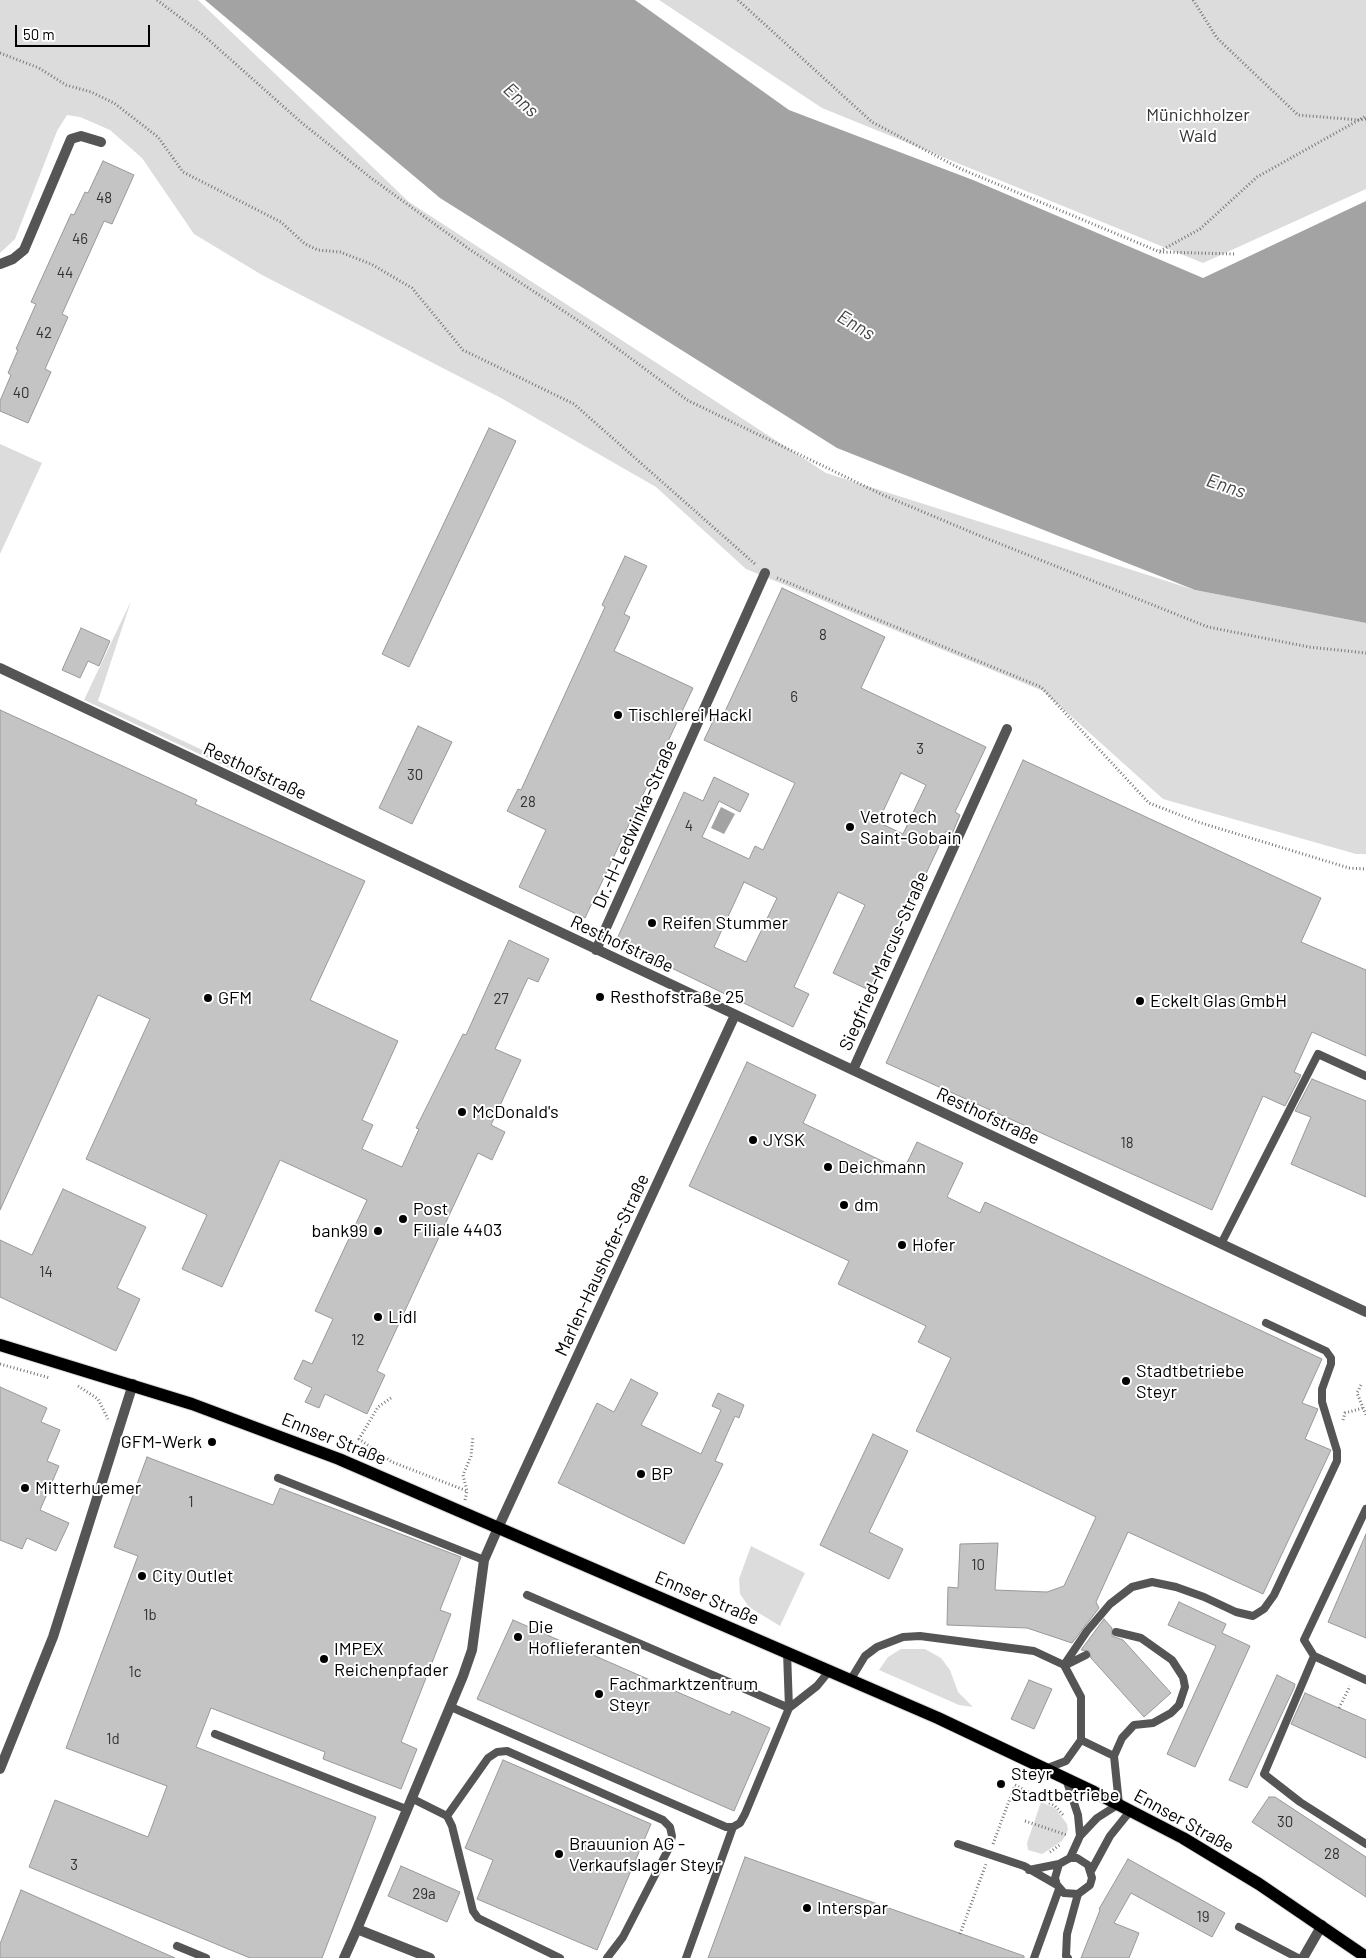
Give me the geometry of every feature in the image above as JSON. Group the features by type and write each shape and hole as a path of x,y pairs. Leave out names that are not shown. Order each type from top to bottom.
{"main road":[{"name":"Ennser Straße","path":"0,1344 133,1384 296,1442 851,1679 1131,1810 1183,1838 1322,1925 1366,1956"}],"street":[{"path":"0,264 14,259 24,250 71,138 82,136 101,142"},
{"name":"Dr.-H-Ledwinka-Straße","path":"596,950 766,574"},
{"name":"Resthofstraße","path":"0,668 1366,1312"},
{"name":"Siegfried-Marcus-Straße","path":"853,1070 1007,730"},
{"name":"Marlen-Haushofer-Straße","path":"344,1958 451,1707 472,1650 484,1560 735,1015"},
{"path":"0,1769 53,1637 133,1384"},
{"path":"1303,1958 1322,1925"},
{"path":"357,1929 430,1958"}],"lane":[{"path":"1221,1244 1318,1054 1366,1076"},
{"path":"1064,1665 1087,1632 1110,1604 1132,1588 1152,1582 1176,1587 1204,1597 1236,1612 1253,1616 1264,1610 1274,1595 1337,1461 1337,1451 1322,1402 1322,1389 1332,1364 1331,1358 1326,1351 1266,1323"},
{"path":"278,1478 484,1560"},
{"path":"1366,1509 1304,1640 1314,1656 1366,1680"},
{"path":"527,1595 789,1708"},
{"path":"1029,1870 1059,1864 1070,1858 1080,1836 1097,1818 1119,1804 1114,1756 1128,1729 1134,1725 1161,1720 1179,1705 1186,1687 1179,1669 1160,1651 1136,1636 1116,1632"},
{"path":"851,1679 865,1656 877,1647 903,1637 920,1636 1034,1651 1064,1665 1081,1697 1081,1740 1066,1760 1045,1769"},
{"path":"451,1707 726,1826 733,1827 740,1823 745,1814 789,1708 787,1652"},
{"path":"1064,1665 1086,1655"},
{"path":"1314,1656 1264,1774 1300,1802 1366,1844"},
{"path":"789,1708 817,1686 830,1670"},
{"path":"216,1734 406,1809"},
{"path":"1081,1740 1114,1756"},
{"path":"447,1816 488,1758 497,1752 507,1751 663,1820 670,1827 672,1836 670,1846 623,1937 607,1958"},
{"path":"1066,1779 1078,1815 1080,1836"},
{"path":"411,1798 447,1816 452,1826 473,1910 478,1918 560,1958"},
{"path":"1068,1958 1066,1956 1067,1934 1078,1894 1090,1885 1091,1871 1113,1831 1131,1810"},
{"path":"686,1958 733,1827"},
{"path":"958,1844 1029,1870 1058,1887 1064,1893 1078,1894"},
{"path":"1070,1858 1083,1860 1091,1871"},
{"path":"1034,1958 1058,1887 1054,1878 1059,1864"},
{"path":"1239,1926 1298,1958"},
{"path":"177,1946 206,1958"}],"path":[{"path":"157,0 202,34 302,123 371,178 469,249 591,329 687,400 762,438 892,499 978,536 1208,627 1309,647 1366,653"},
{"path":"738,0 872,122 960,170 1160,252 1236,254"},
{"path":"1193,0 1217,38 1298,115 1359,120"},
{"path":"0,53 39,68 66,85 91,92 114,103 158,137 183,172 282,222 305,244 318,250 340,252 371,264 412,288 463,350 574,404 766,574 1041,687 1150,803 1198,822 1349,868 1366,869"},
{"path":"1160,252 1200,229 1257,177 1366,117"},
{"path":"0,1364 52,1379"},
{"path":"69,1383 78,1386 98,1399 109,1420 108,1428 118,1432"},
{"path":"1361,1385 1358,1393 1366,1415"},
{"path":"391,1398 378,1407 359,1440 392,1462 467,1492"},
{"path":"1343,1420 1346,1413 1363,1408"},
{"path":"462,1512 467,1492 463,1475 471,1456 473,1436"},
{"path":"1339,1708 1355,1675"},
{"path":"1001,1849 992,1846 1016,1785 1055,1806 1068,1822 1070,1830 1068,1836 1058,1847 1047,1854"},
{"path":"1068,1822 1078,1815"},
{"path":"1025,1821 1068,1836"},
{"path":"960,1934 990,1855"}],"green space":[{"path":"0,0 198,0 409,202 826,473 1195,590 1366,623 1366,854 1356,854 1163,799 1043,691 746,569 656,487 501,398 262,275 194,234 142,158 110,130 80,117 67,115 57,131 15,239 0,253"},
{"name":"Münichholzer Wald","path":"659,0 1366,0 1366,189 1203,263 822,108"},
{"path":"0,444 42,463 0,554"},
{"path":"131,601 98,701 213,755 308,805 84,700"},
{"path":"751,1546 805,1573 780,1626 749,1607 740,1594 739,1579"},
{"path":"901,1649 925,1649 941,1658 950,1670 958,1692 973,1707 959,1705 879,1670 888,1657"},
{"path":"1041,1802 1055,1808 1067,1824 1068,1830 1062,1841 1042,1854 1028,1850 1027,1843"}],"water":[{"name":"Enns","path":"205,0 635,0 789,110 973,180 1203,278 1366,201 1366,623 1195,590 837,448 440,198"},
{"path":"721,807 735,814 724,834 711,828"}],"building":[{"path":"103,161 134,175 112,224 104,221 62,314 68,317 45,369 51,372 28,423 0,411 0,401 11,375 8,373 18,350 16,349 36,304 31,302 71,214 74,215 85,192 88,193"},
{"path":"489,428 516,441 409,667 382,654"},
{"name":"Tischlerei Hackl","path":"625,556 647,566 624,614 630,617 614,651 693,688 585,918 519,887 546,830 507,811 518,789 521,790 605,607 602,605"},
{"path":"782,588 885,637 861,688 986,747 955,812 960,815 952,834 946,831 871,991 833,973 865,905 838,892 794,987 809,994 793,1027 616,941 684,792 703,801 714,777 749,794 740,812 719,801 702,837 749,859 755,846 763,850 795,783 704,740 716,715 722,718","holes":["901,773 926,785 903,834 878,822","744,882 777,898 746,962 714,947"]},
{"path":"81,628 110,641 99,666 88,661 80,678 62,670"},
{"name":"GFM","path":"0,710 197,800 195,804 365,881 310,1000 398,1041 362,1120 373,1125 362,1149 402,1167 419,1129 416,1128 463,1034 466,1035 509,940 549,959 538,982 528,978 495,1049 521,1060 491,1125 505,1132 492,1160 478,1153 377,1371 385,1375 367,1414 325,1394 319,1408 305,1402 312,1388 294,1379 303,1360 312,1364 333,1319 315,1311 367,1200 280,1160 222,1287 182,1269 207,1215 86,1159 150,1019 98,995 0,1210"},
{"path":"418,726 452,742 412,824 379,808"},
{"name":"Eckelt Glas GmbH","path":"1023,760 1321,898 1301,942 1366,970 1366,1056 1312,1032 1294,1072 1301,1075 1285,1106 1263,1096 1212,1210 886,1063"},
{"name":"Stadtbetriebe Steyr","path":"747,1062 816,1095 803,1123 903,1171 917,1142 963,1163 947,1197 980,1213 985,1202 1322,1359 1302,1403 1318,1409 1305,1439 1331,1450 1263,1594 1128,1532 1096,1602 1099,1608 1072,1643 1027,1628 947,1625 948,1587 958,1588 960,1544 998,1543 995,1590 1047,1592 1064,1586 1096,1517 916,1431 951,1358 918,1342 926,1326 838,1284 849,1261 689,1186"},
{"path":"1312,1079 1366,1101 1366,1197 1291,1164 1311,1117 1295,1111"},
{"path":"63,1189 146,1227 117,1288 140,1299 116,1351 0,1297 0,1240 32,1255"},
{"name":"BP","path":"631,1379 658,1393 641,1425 701,1454 721,1410 712,1406 718,1393 744,1405 739,1418 735,1416 715,1461 723,1464 684,1544 558,1483 597,1403 614,1412"},
{"name":"Mitterhuemer","path":"0,1387 47,1408 41,1422 60,1430 47,1461 59,1466 40,1510 69,1523 56,1551 27,1538 22,1549 0,1540"},
{"path":"873,1434 908,1451 869,1532 903,1549 889,1579 820,1545"},
{"path":"147,1457 273,1505 280,1488 461,1557 440,1610 451,1614 401,1742 417,1749 401,1789 323,1759 325,1752 211,1708 196,1747 376,1817 322,1958 250,1958 29,1867 55,1800 148,1837 167,1786 66,1748 138,1556 114,1547"},
{"path":"1366,1534 1366,1638 1328,1622"},
{"path":"1179,1602 1226,1624 1222,1633 1250,1646 1195,1767 1167,1754 1216,1646 1168,1625"},
{"path":"1104,1619 1112,1628 1112,1636 1123,1640 1171,1693 1144,1717 1091,1658 1089,1651 1081,1650"},
{"name":"Fachmarktzentrum Steyr","path":"513,1620 730,1715 732,1711 770,1728 734,1811 477,1699"},
{"path":"1277,1675 1295,1684 1294,1688 1247,1788 1229,1780"},
{"path":"1029,1680 1052,1689 1034,1729 1011,1719"},
{"path":"1305,1693 1366,1720 1366,1758 1291,1724"},
{"name":"Brauunion AG - Verkaufslager Steyr","path":"503,1760 651,1824 597,1950 477,1899 493,1860 465,1848"},
{"path":"1269,1797 1275,1797 1366,1857 1366,1897 1252,1822"},
{"name":"Interspar","path":"745,1857 1024,1956 1024,1958 708,1958"},
{"path":"1128,1859 1225,1913 1212,1937 1131,1893 1114,1923 1139,1933 1129,1958 1081,1958 1099,1909"},
{"path":"401,1866 460,1892 447,1922 388,1896"},
{"path":"21,1890 175,1958 0,1958 0,1944"}],"place":[{"name":"Tischlerei Hackl","path":"618,715"},
{"name":"Vetrotech Saint-Gobain","path":"850,827"},
{"name":"Reifen Stummer","path":"652,923"},
{"name":"Resthofstraße 25","path":"600,997"},
{"name":"GFM","path":"208,998"},
{"name":"Eckelt Glas GmbH","path":"1140,1001"},
{"name":"McDonald's","path":"462,1112"},
{"name":"JYSK","path":"753,1140"},
{"name":"Deichmann","path":"828,1167"},
{"name":"dm","path":"844,1205"},
{"name":"Post Filiale 4403","path":"403,1219"},
{"name":"bank99","path":"378,1231"},
{"name":"Hofer","path":"902,1245"},
{"name":"Lidl","path":"378,1317"},
{"name":"Stadtbetriebe Steyr","path":"1126,1381"},
{"name":"GFM-Werk","path":"212,1442"},
{"name":"BP","path":"641,1474"},
{"name":"Mitterhuemer","path":"25,1488"},
{"name":"City Outlet","path":"142,1576"},
{"name":"Die Hoflieferanten","path":"518,1637"},
{"name":"IMPEX Reichenpfader","path":"324,1659"},
{"name":"Fachmarktzentrum Steyr","path":"599,1694"},
{"name":"Steyr Stadtbetriebe","path":"1001,1784"},
{"name":"Brauunion AG - Verkaufslager Steyr","path":"559,1854"},
{"name":"Interspar","path":"807,1908"}]}
